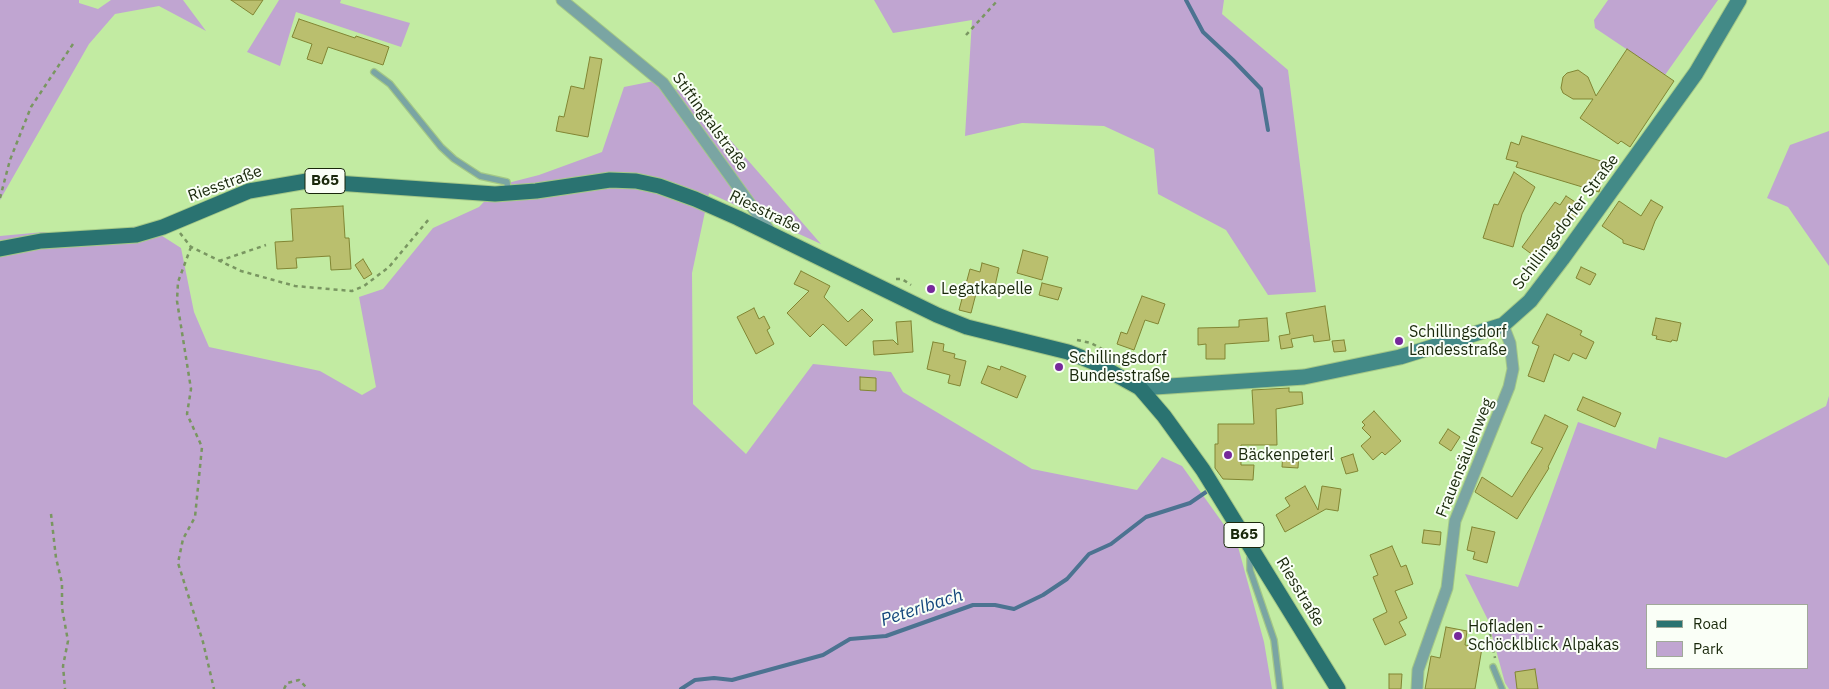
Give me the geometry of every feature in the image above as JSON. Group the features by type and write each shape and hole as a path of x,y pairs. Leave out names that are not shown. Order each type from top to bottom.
{"main road":[{"name":"Schillingsdorfer Straße","path":"1140,388 1304,377 1400,357 1487,332 1503,325 1530,301 1568,252 1696,73 1739,0"},
{"name":"Riesstraße","path":"0,249 41,241 136,235 173,223 249,191 307,181 468,193 508,193 610,180 636,181 659,186 695,199 938,315 967,327 1068,352 1100,366 1140,388 1164,416 1203,470 1251,545 1338,689"}],"street":[{"name":"Stiftingtalstraße","path":"562,0 663,83 773,236"},
{"name":"Frauensäulenweg","path":"1417,689 1418,670 1447,588 1455,521 1509,388 1513,369 1510,343 1503,325"}],"lane":[{"path":"374,72 390,84 441,147 454,160 480,176 507,182 508,193"},
{"path":"1251,545 1250,570 1274,640 1280,689"},
{"path":"1493,667 1502,689"}],"path":[{"path":"966,35 998,0"},
{"path":"0,198 10,160 31,107 73,44"},
{"path":"173,223 191,247 218,262 241,271 295,286 352,291 364,286 389,267 429,219"},
{"path":"218,262 266,245"},
{"path":"191,247 178,282 177,301 191,389 187,414 202,447 195,518 183,539 178,563 203,642 214,689"},
{"path":"895,280 902,279 916,289"},
{"path":"1070,338 1092,343 1124,363"},
{"path":"51,514 56,558 62,583 62,608 68,641 63,666 64,689"},
{"path":"1489,626 1494,647"},
{"path":"284,689 287,683 299,680 308,689"}],"green space":[{"path":"0,0 79,0 79,3 98,9 111,0 183,0 206,31 159,6 115,14 89,44 0,200"},
{"path":"279,0 341,0 340,3 410,23 401,47 296,12 280,66 247,52"},
{"path":"874,0 1224,0 1222,14 1288,70 1316,292 1268,295 1226,230 1158,194 1154,149 1104,126 1022,123 965,136 972,20 893,33"},
{"path":"1608,0 1718,0 1665,75 1595,28 1594,20"},
{"path":"654,81 691,95 821,244 709,193 692,273 693,404 746,454 813,364 891,372 903,392 1032,469 1137,490 1162,457 1182,466 1237,543 1264,642 1272,689 0,689 0,236 44,232 93,233 145,225 181,248 194,312 209,347 320,371 362,395 376,387 359,297 383,289 433,228 479,207 500,185 539,175 602,152 624,87"},
{"path":"1829,131 1829,266 1788,207 1767,198 1790,145"},
{"path":"1829,396 1829,689 1509,689 1505,683 1490,628 1497,626 1496,621 1489,622 1465,574 1518,587 1578,422 1656,449 1659,437 1726,458 1826,406"}],"building":[{"path":"231,0 263,0 253,15"},
{"path":"299,19 355,38 356,36 389,47 383,65 328,47 322,64 307,59 312,44 292,37"},
{"path":"1627,49 1674,81 1630,147 1621,141 1618,144 1580,118 1593,99 1573,99 1563,93 1561,88 1563,77 1567,73 1578,70 1588,77 1596,96"},
{"path":"590,57 602,59 588,137 556,131 559,116 564,117 571,86 584,89"},
{"path":"1522,136 1607,163 1599,192 1516,167 1518,162 1506,159 1511,142 1519,145"},
{"path":"1514,172 1535,187 1522,214 1513,247 1483,238 1494,204 1498,205"},
{"path":"1566,196 1583,207 1541,261 1522,247 1555,202 1560,205"},
{"path":"1651,200 1663,207 1655,221 1644,250 1623,243 1623,240 1602,226 1619,201 1641,216"},
{"path":"343,206 345,238 349,238 351,269 331,270 330,256 296,258 297,268 277,269 275,242 293,241 291,209"},
{"path":"1023,250 1048,257 1042,280 1017,273"},
{"path":"363,259 372,274 364,279 355,265"},
{"path":"982,263 999,268 995,286 979,282 971,313 959,310 970,269 980,272"},
{"path":"1581,267 1596,274 1590,285 1576,278"},
{"path":"801,271 830,286 824,297 848,322 862,309 873,320 846,346 823,324 810,337 787,313 809,291 794,284"},
{"path":"1042,283 1062,288 1058,300 1039,295"},
{"path":"1142,296 1165,304 1158,324 1145,320 1134,350 1117,344 1121,332 1127,334"},
{"path":"1325,306 1330,340 1314,342 1313,335 1291,339 1293,347 1281,349 1279,336 1290,334 1286,313"},
{"path":"754,308 759,319 764,316 770,328 767,330 774,344 756,354 737,317"},
{"path":"1547,314 1582,331 1580,335 1594,342 1586,359 1573,353 1569,361 1554,354 1544,382 1528,376 1539,346 1532,343"},
{"path":"1267,318 1269,341 1225,344 1225,359 1206,359 1206,344 1198,345 1198,328 1239,327 1239,320"},
{"path":"1656,318 1681,323 1677,341 1672,340 1671,342 1656,339 1657,336 1652,335"},
{"path":"911,321 913,352 874,355 873,341 893,340 898,345 896,322"},
{"path":"1344,340 1346,351 1334,352 1332,341"},
{"path":"933,342 944,344 943,351 955,354 954,358 966,361 960,386 948,383 950,375 927,369"},
{"path":"988,366 1000,370 1001,366 1026,376 1017,398 981,383"},
{"path":"860,377 876,378 876,391 860,390"},
{"name":"Bäckenpeterl","path":"1289,388 1289,392 1302,392 1303,404 1276,409 1277,445 1241,445 1241,465 1254,465 1253,480 1223,479 1215,468 1215,444 1218,444 1218,424 1254,424 1252,390"},
{"path":"1583,397 1621,413 1615,427 1577,410"},
{"path":"1374,411 1401,441 1385,455 1382,452 1373,460 1361,446 1371,437 1362,428 1365,425 1362,422"},
{"path":"1545,415 1568,426 1549,468 1517,519 1475,492 1482,477 1512,497 1543,448 1531,443"},
{"path":"1448,429 1460,437 1451,451 1439,443"},
{"path":"1283,452 1299,453 1298,468 1282,467"},
{"path":"1353,454 1358,471 1346,474 1341,458"},
{"path":"1305,486 1318,510 1322,486 1341,489 1338,511 1326,509 1285,532 1276,515 1290,506 1285,498"},
{"path":"1472,527 1495,532 1487,563 1473,559 1475,552 1467,550"},
{"path":"1424,530 1441,532 1440,545 1422,543"},
{"path":"1392,546 1401,567 1406,565 1413,584 1395,591 1407,618 1399,622 1406,635 1385,645 1373,619 1387,612 1373,577 1378,575 1370,555"},
{"path":"1446,627 1467,631 1465,645 1482,648 1475,689 1425,689 1431,656 1440,658"},
{"path":"1535,669 1538,689 1517,689 1515,672"},
{"path":"1389,674 1402,674 1401,689 1389,689"}],"waterway":[{"path":"1186,0 1203,32 1261,89 1268,130"},
{"name":"Peterlbach","path":"681,689 695,680 714,678 732,680 823,655 850,639 886,636 973,605 995,605 1014,609 1043,595 1067,579 1089,554 1111,544 1146,517 1190,503 1206,492"}],"place":[{"name":"Legatkapelle","path":"931,289"},
{"name":"Schillingsdorf Landesstraße","path":"1399,341"},
{"name":"Schillingsdorf Bundesstraße","path":"1059,367"},
{"name":"Bäckenpeterl","path":"1228,455"},
{"name":"Hofladen - Schöcklblick Alpakas","path":"1458,636"}]}
